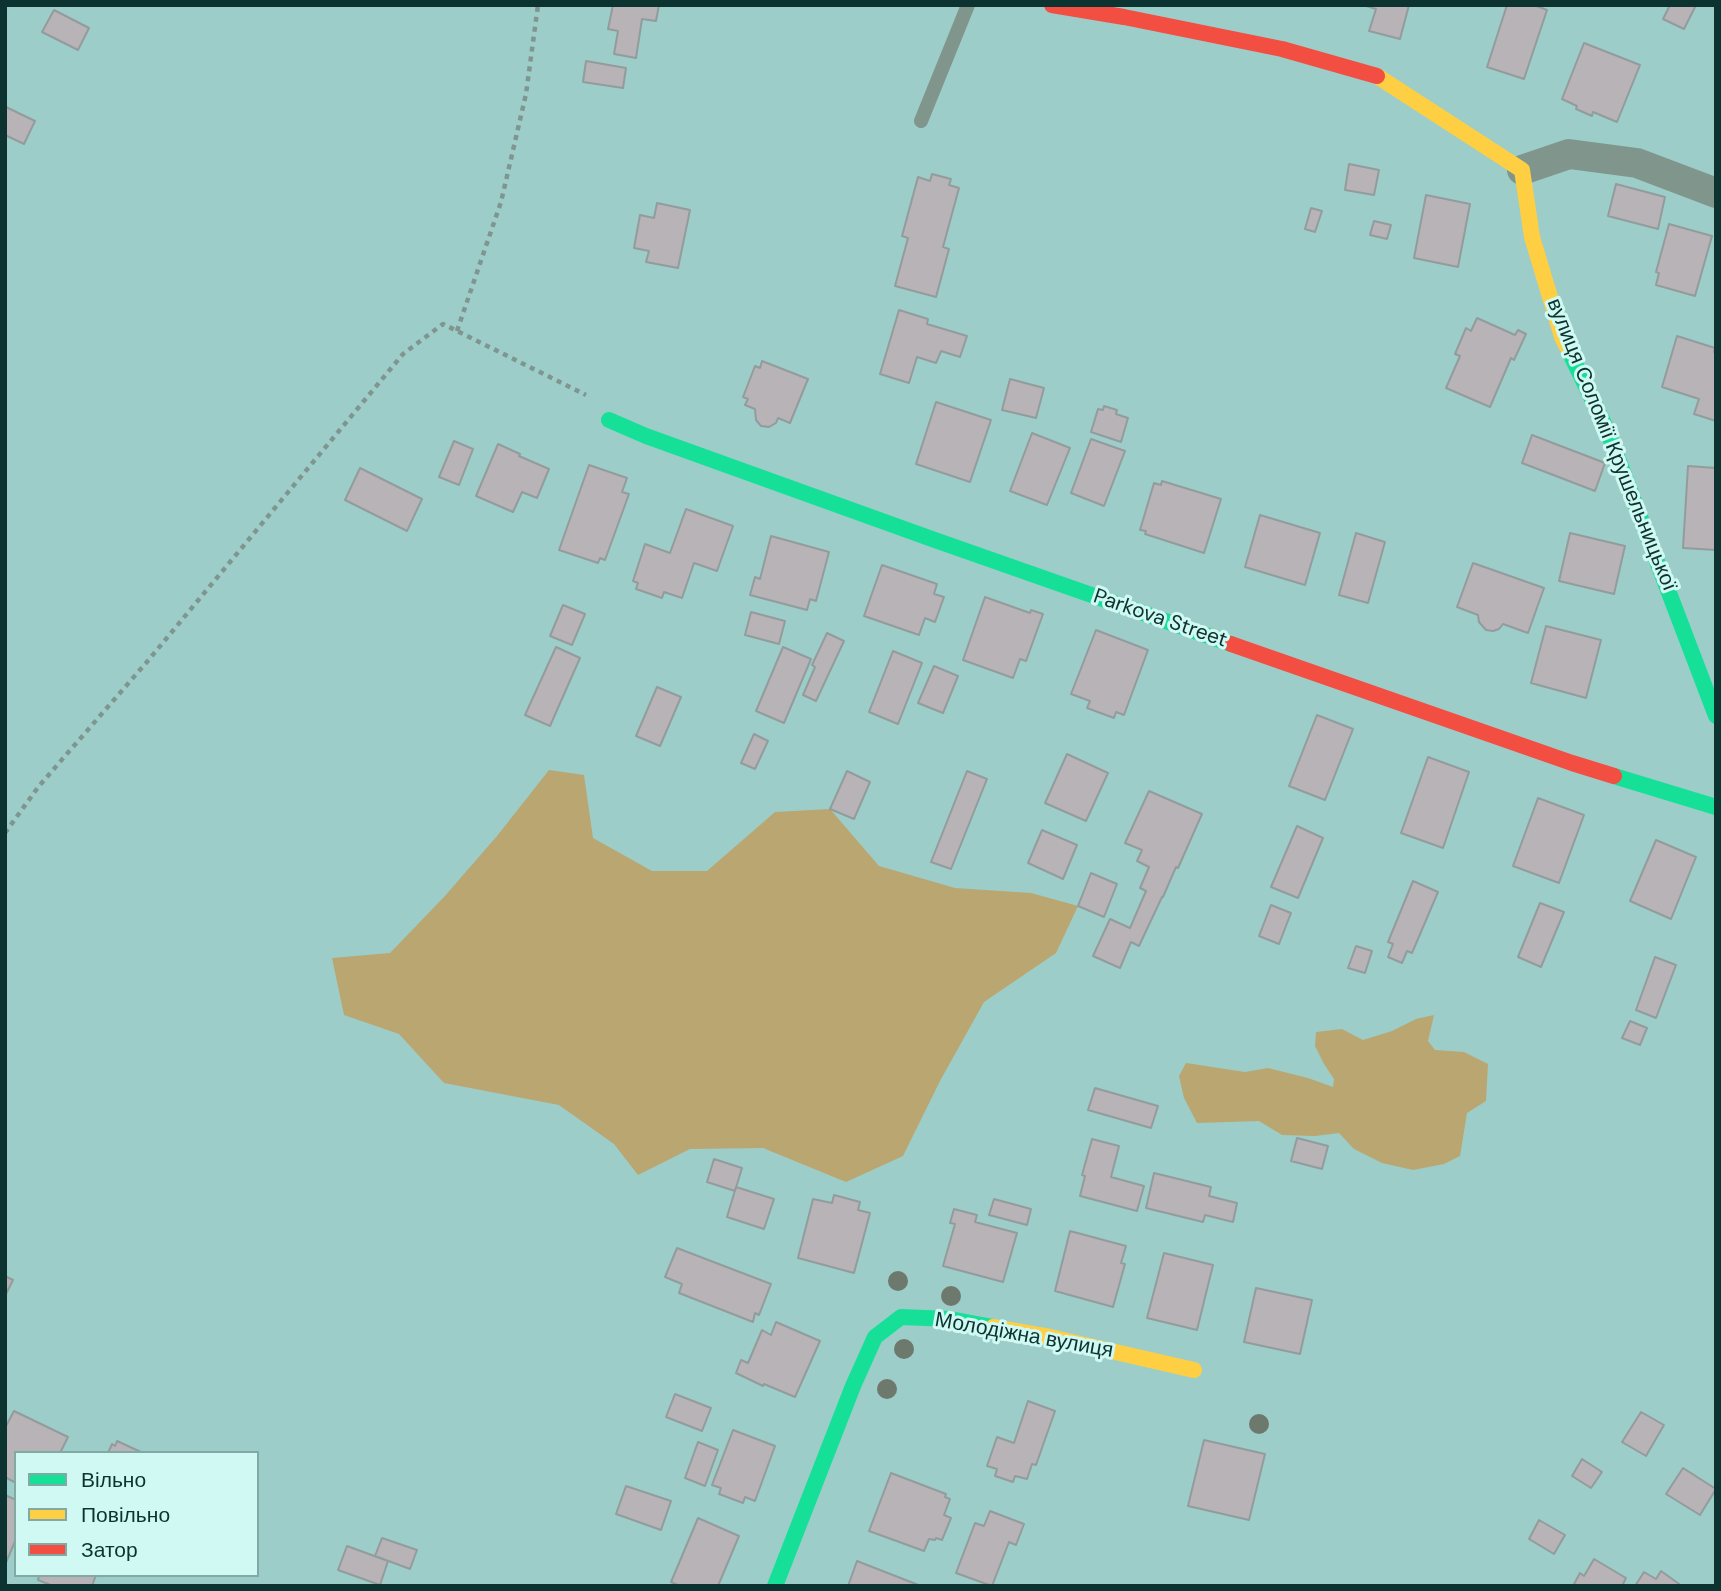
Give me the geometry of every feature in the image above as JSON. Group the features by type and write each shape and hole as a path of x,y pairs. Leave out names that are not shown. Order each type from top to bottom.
{"street":[{"path":"1052,5 1282,49 1380,77 1522,170 1569,154 1637,163 1716,193"},
{"name":"вулиця Соломії Крушельницької","path":"1522,170 1532,237 1562,337 1607,430 1716,716"},
{"name":"Parkova Street","path":"609,420 646,436 932,539 1572,763 1716,807"},
{"name":"Молодіжна вулиця","path":"775,1586 853,1386 875,1337 901,1317 950,1319 1050,1337 1194,1370"}],"lane":[{"path":"921,121 968,5"}],"path":[{"path":"457,331 501,202 527,94 538,5"},
{"path":"5,833 39,786 403,354 443,324 593,399 609,420"}],"shaded area":[{"path":"549,770 584,775 593,838 652,871 707,871 775,812 830,809 879,866 955,888 1031,893 1078,906 1056,953 984,1002 940,1081 903,1156 846,1182 763,1148 690,1149 638,1175 614,1144 559,1105 444,1083 399,1034 344,1015 332,958 390,953 497,836"},
{"path":"1434,1015 1428,1041 1435,1050 1464,1052 1488,1064 1486,1101 1467,1113 1460,1156 1444,1164 1413,1170 1382,1163 1354,1149 1339,1133 1315,1136 1282,1135 1259,1121 1197,1123 1184,1098 1179,1076 1186,1063 1245,1072 1268,1068 1333,1087 1334,1079 1315,1046 1316,1032 1342,1029 1363,1040 1392,1031 1416,1019"}],"building":[{"path":"613,5 659,5 656,21 642,19 636,58 614,54 618,31 608,29"},
{"path":"1363,5 1409,5 1400,39 1369,31 1376,9"},
{"path":"1507,5 1534,5 1547,10 1524,79 1487,67"},
{"path":"1670,5 1696,5 1684,29 1663,19"},
{"path":"54,10 89,28 78,50 42,32"},
{"path":"1584,43 1640,65 1617,122 1593,112 1592,116 1562,99"},
{"path":"586,61 626,68 623,88 583,82"},
{"path":"6,107 35,121 24,144 5,135"},
{"path":"1349,164 1379,170 1374,195 1345,190"},
{"path":"932,174 951,179 949,185 959,188 943,247 949,249 936,297 895,286 908,238 902,236 918,177 930,181"},
{"path":"1616,184 1665,197 1658,229 1608,216"},
{"path":"1426,195 1470,204 1458,267 1414,258"},
{"path":"657,203 690,210 678,268 646,262 649,251 634,248 640,215 654,218"},
{"path":"1311,208 1322,211 1315,232 1305,229"},
{"path":"1374,221 1391,225 1387,239 1370,235"},
{"path":"1669,224 1712,236 1695,296 1656,285 1659,273 1656,272"},
{"path":"899,310 928,319 927,324 967,336 960,357 941,351 936,363 917,357 909,383 880,374"},
{"path":"1477,318 1515,335 1518,330 1526,334 1514,360 1511,358 1490,407 1446,388 1460,356 1455,354 1466,328 1471,331"},
{"path":"1677,336 1715,348 1716,421 1694,414 1699,399 1662,387"},
{"path":"762,361 808,379 790,423 778,418 776,423 769,427 761,426 756,420 755,409 745,405 748,399 743,397 755,366 760,368"},
{"path":"1010,379 1044,388 1036,418 1002,410"},
{"path":"936,402 991,420 970,482 916,464"},
{"path":"1104,406 1117,410 1116,414 1128,418 1121,442 1091,432 1098,409 1103,410"},
{"path":"1032,433 1070,448 1047,505 1010,491"},
{"path":"1532,435 1605,463 1595,491 1522,463"},
{"path":"1091,439 1125,451 1104,506 1071,493"},
{"path":"454,441 473,449 459,485 439,477"},
{"path":"498,444 549,469 537,498 522,492 513,512 476,496"},
{"path":"589,465 627,478 622,492 629,494 605,560 600,558 598,563 559,550"},
{"path":"1688,466 1716,468 1716,550 1683,548"},
{"path":"360,468 422,499 407,531 345,500"},
{"path":"1162,481 1221,499 1204,553 1140,530 1154,483 1161,485"},
{"path":"686,509 733,526 717,571 694,563 682,598 664,592 662,598 636,589 638,583 633,581 645,544 670,553"},
{"path":"1260,515 1320,533 1305,585 1245,567"},
{"path":"1356,533 1385,542 1368,603 1339,595"},
{"path":"1570,533 1625,546 1614,594 1559,581"},
{"path":"771,536 829,552 816,601 810,599 807,610 750,595 755,577 760,579"},
{"path":"1473,563 1544,588 1528,633 1503,624 1499,629 1486,630 1479,622 1478,615 1457,607"},
{"path":"882,565 937,584 934,594 944,597 935,622 925,618 919,635 864,616"},
{"path":"985,597 1030,613 1031,610 1043,614 1026,661 1020,659 1013,678 963,660"},
{"path":"563,605 585,614 572,645 550,636"},
{"path":"751,612 785,621 779,644 745,635"},
{"path":"1546,626 1601,640 1586,698 1531,683"},
{"path":"1096,630 1148,650 1124,715 1116,712 1114,718 1087,708 1090,701 1071,694"},
{"path":"827,633 844,641 816,701 803,695 815,667 812,665"},
{"path":"556,647 580,658 550,726 525,715"},
{"path":"783,647 811,659 784,723 756,711"},
{"path":"893,651 922,663 898,724 869,712"},
{"path":"934,666 958,676 943,713 918,703"},
{"path":"657,687 681,697 660,746 636,736"},
{"path":"1317,715 1353,729 1325,800 1289,786"},
{"path":"754,734 768,741 755,769 741,763"},
{"path":"1067,754 1108,773 1086,821 1045,803"},
{"path":"1428,757 1469,772 1443,848 1401,833"},
{"path":"847,771 870,782 854,819 830,809"},
{"path":"967,771 987,779 951,869 931,862"},
{"path":"1149,791 1202,814 1139,946 1131,942 1120,968 1093,956 1110,919 1130,928 1146,891 1140,888 1149,867 1137,861 1142,850 1125,843"},
{"path":"1538,798 1584,815 1559,883 1513,866"},
{"path":"1297,826 1323,838 1298,898 1271,887"},
{"path":"1042,830 1077,845 1063,879 1028,863"},
{"path":"1656,840 1696,857 1671,919 1630,901"},
{"path":"1091,873 1117,884 1104,917 1078,906"},
{"path":"1413,881 1438,892 1412,953 1407,951 1402,963 1388,957 1393,944 1388,942"},
{"path":"1540,903 1564,912 1541,967 1518,957"},
{"path":"1271,905 1291,913 1279,944 1259,936"},
{"path":"1356,946 1372,951 1365,973 1348,968"},
{"path":"1655,957 1676,965 1656,1018 1636,1010"},
{"path":"1630,1021 1647,1028 1640,1045 1622,1038"},
{"path":"1095,1088 1158,1106 1151,1128 1088,1110"},
{"path":"1297,1138 1328,1146 1322,1169 1291,1161"},
{"path":"1092,1139 1119,1146 1111,1177 1144,1186 1137,1211 1080,1196 1085,1176 1082,1175"},
{"path":"714,1159 742,1168 735,1191 707,1182"},
{"path":"1154,1173 1211,1187 1209,1196 1237,1203 1233,1222 1205,1215 1203,1222 1146,1208"},
{"path":"736,1187 774,1199 764,1229 727,1217"},
{"path":"834,1195 860,1202 858,1210 870,1213 854,1273 798,1258 813,1199 832,1203"},
{"path":"994,1199 1031,1209 1027,1225 989,1215"},
{"path":"954,1209 977,1215 975,1222 1017,1233 1003,1282 943,1266 955,1224 950,1223"},
{"path":"1070,1231 1126,1246 1121,1263 1125,1264 1113,1307 1055,1291"},
{"path":"677,1248 771,1284 759,1315 755,1313 753,1322 679,1293 682,1284 665,1277"},
{"path":"1164,1253 1213,1265 1197,1330 1147,1318"},
{"path":"5,1276 13,1280 5,1296"},
{"path":"1256,1288 1312,1300 1300,1354 1244,1342"},
{"path":"776,1322 820,1341 795,1397 736,1373 741,1360 748,1363 762,1330 771,1335"},
{"path":"675,1394 711,1408 702,1431 666,1417"},
{"path":"1028,1401 1055,1411 1036,1465 1032,1464 1027,1479 1015,1476 1013,1482 995,1476 997,1469 987,1466 997,1437 1014,1443"},
{"path":"14,1411 68,1437 61,1451 14,1451 14,1482 5,1477 5,1428"},
{"path":"1641,1412 1664,1425 1646,1456 1622,1442"},
{"path":"733,1430 775,1446 755,1501 745,1497 743,1503 719,1494 721,1488 712,1485"},
{"path":"1204,1440 1265,1454 1249,1520 1188,1506"},
{"path":"117,1441 139,1451 109,1451 112,1444 115,1446"},
{"path":"698,1442 718,1450 705,1486 685,1478"},
{"path":"1582,1459 1602,1472 1591,1488 1572,1476"},
{"path":"1683,1468 1716,1489 1700,1515 1666,1494"},
{"path":"891,1473 946,1494 945,1497 950,1499 944,1515 951,1518 942,1540 929,1539 924,1551 869,1531"},
{"path":"626,1486 671,1501 661,1530 616,1514"},
{"path":"5,1495 14,1499 14,1544 5,1565"},
{"path":"990,1511 1024,1524 1016,1545 1009,1542 992,1586 956,1573 975,1523 984,1526"},
{"path":"698,1518 739,1536 718,1586 680,1586 671,1582"},
{"path":"1539,1520 1565,1535 1554,1554 1529,1539"},
{"path":"382,1538 417,1550 410,1569 375,1556"},
{"path":"347,1546 388,1561 380,1585 338,1570"},
{"path":"1594,1559 1626,1578 1622,1586 1573,1586 1580,1573 1584,1576"},
{"path":"857,1561 921,1586 848,1586"},
{"path":"1661,1571 1682,1586 1635,1586 1644,1572 1656,1579"},
{"path":"39,1577 95,1577 92,1586 53,1586 38,1580"}],"traffic: fast":[{"path":"1568,349 1607,430 1716,716"},
{"path":"609,420 646,436 932,539 1231,644"},
{"path":"1614,776 1716,807"},
{"path":"775,1586 853,1386 875,1337 901,1317 950,1319 993,1327"}],"traffic: slow":[{"path":"1377,76 1522,170 1532,237 1568,349"},
{"path":"993,1327 1050,1337 1194,1370"}],"traffic: jam":[{"path":"1052,5 1282,49 1377,76"},
{"path":"1231,644 1614,776"}]}
